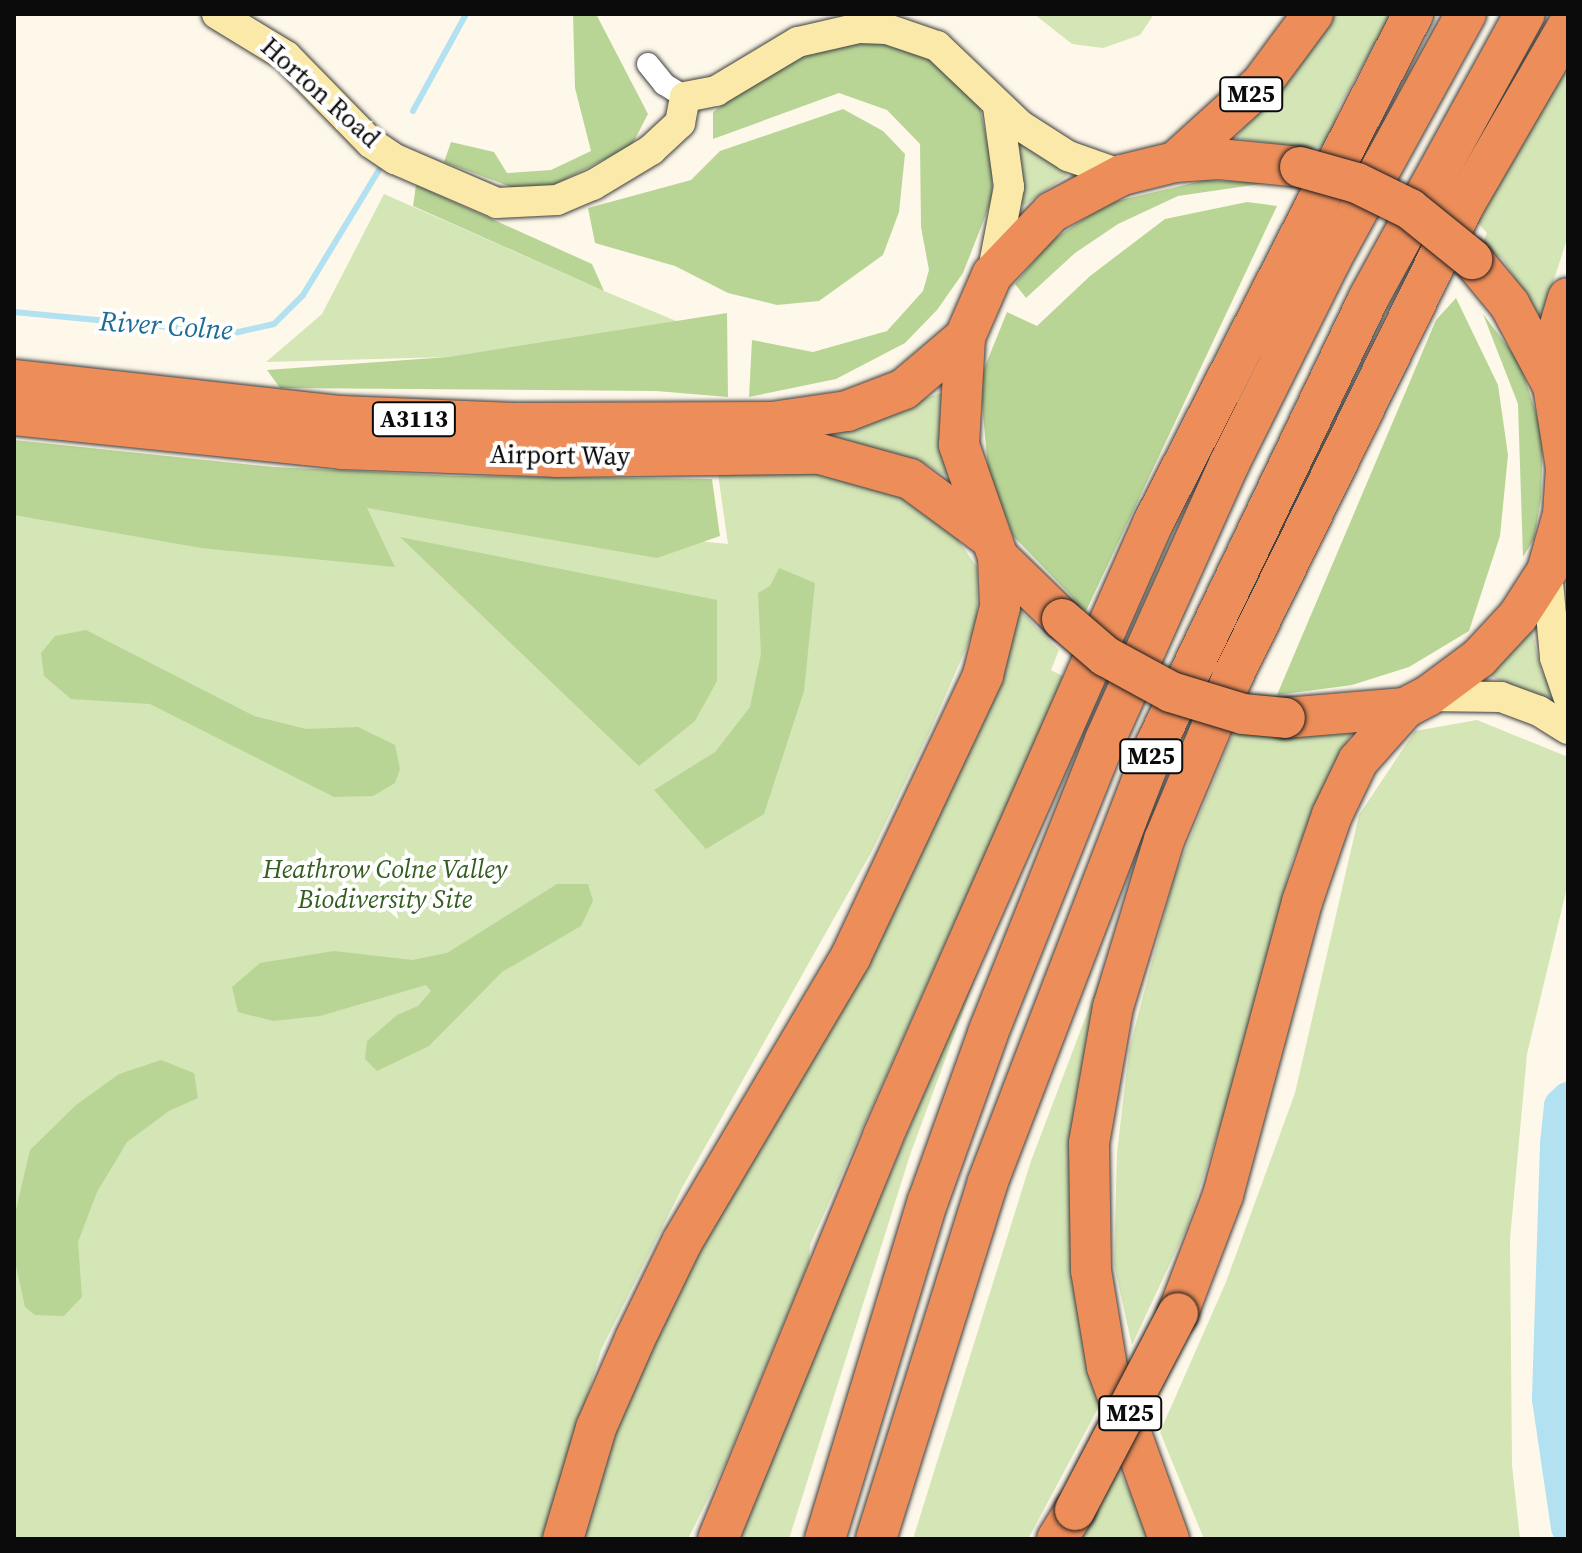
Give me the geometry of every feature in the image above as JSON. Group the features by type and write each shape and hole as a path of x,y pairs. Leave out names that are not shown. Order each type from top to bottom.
{"highway":[{"name":"M25","path":"1175,162 1261,84 1313,14"},
{"path":"718,1539 883,1136 1153,523 1413,14"},
{"name":"M25","path":"825,1539 928,1201 988,1033 1105,740 1229,464 1330,261 1466,14"},
{"name":"M25","path":"876,1539 987,1184 1155,746 1368,299 1525,14"},
{"name":"M25","path":"1169,1539 1125,1422 1097,1315 1088,1178 1108,1033 1141,910 1164,840 1232,678 1345,438 1463,207 1568,26"},
{"path":"563,1539 596,1428 648,1311 682,1242 851,956 983,675 1000,607 993,547 959,445 965,337 992,275 1052,212 1122,175 1175,162 1255,160 1300,167 1357,183 1410,209 1472,259 1510,305 1547,368 1566,468 1563,514 1547,571 1518,616 1479,658 1416,702"},
{"path":"1547,368 1568,298"},
{"name":"Airport Way","path":"14,380 341,416 581,424 772,422 847,411 904,389 965,337"},
{"name":"Airport Way","path":"14,415 210,439 358,450 556,457 820,454 910,479 949,503 1062,619 1105,656 1171,692 1243,714 1285,718 1416,702"},
{"name":"M25","path":"1066,1525 1125,1422 1178,1313 1223,1195 1302,902 1332,815 1358,761 1416,702"}],"street":[{"name":"Horton Road","path":"217,14 286,56 371,143 395,159 497,203 557,200 622,170 680,123 685,97"},
{"path":"648,64 664,84 685,97 716,91 798,42 859,28 887,29 937,46 982,85 998,107 1068,156 1122,175"},
{"path":"992,275 1009,187 998,107"},
{"path":"1547,571 1555,658 1568,696"},
{"path":"1416,702 1501,697 1539,711 1568,729"}],"green space":[{"path":"573,14 596,14 648,114 632,145 554,185 514,188 444,162 451,142 494,152 507,173 551,170 591,151 575,88"},
{"path":"1034,14 1154,14 1140,35 1103,48 1072,44"},
{"path":"1331,14 1392,14 1339,107 1329,144 1311,149 1235,138 1305,57"},
{"path":"860,38 916,47 980,107 992,167 992,199 963,273 937,310 905,343 836,379 749,397 752,340 813,352 887,331 923,291 929,270 921,227 920,144 887,110 839,93 713,139 713,112 779,63"},
{"path":"1568,66 1568,236 1541,320 1502,258 1481,247 1487,233 1474,219"},
{"path":"843,109 883,131 905,154 899,212 883,255 819,301 777,305 728,293 675,266 595,243 588,208 691,180 720,151"},
{"path":"1013,131 1068,175 1023,206 1019,200"},
{"path":"1206,180 1267,183 1178,196 1118,224 1075,253 1026,298 1015,284 1051,241 1108,203"},
{"path":"416,185 592,264 604,291 413,206"},
{"path":"384,194 681,323 448,357 266,362 322,314"},
{"path":"1247,202 1277,206 1086,611 1013,536 988,470 980,379 1007,312 1037,326 1090,276 1165,219"},
{"path":"1456,298 1498,385 1508,455 1500,536 1469,631 1409,667 1352,685 1277,695 1436,320"},
{"path":"727,313 728,397 656,391 280,388 267,370 448,357"},
{"path":"1483,314 1520,363 1543,435 1541,499 1534,539 1523,557 1518,404"},
{"path":"944,392 951,473 946,476 926,464 817,432"},
{"path":"14,440 274,467 457,476 712,479 720,536 657,558 367,508 395,567 201,548 14,515"},
{"name":"Heathrow Colne Valley Biodiversity Site","path":"14,462 366,508 728,544 718,474 863,472 942,517 977,567 977,623 930,731 872,851 683,1186 601,1350 545,1539 14,1539"},
{"path":"400,537 717,600 717,681 695,721 639,766"},
{"path":"779,568 815,583 804,691 764,814 706,849 654,790 715,752 750,707 761,654 758,593 770,586"},
{"path":"1016,606 1059,650 1051,670 1070,680 1025,765 810,1245 809,1262 726,1462 688,1539 576,1539 628,1383"},
{"path":"86,630 254,716 306,729 358,727 395,745 400,769 395,783 373,796 334,797 150,704 71,699 44,676 41,653 55,636"},
{"path":"1532,630 1541,670 1561,707 1490,676"},
{"path":"1477,720 1568,757 1568,883 1527,1054 1510,1239 1512,1465 1520,1539 1204,1539 1160,1432 1226,1282 1295,1093 1359,815 1415,731"},
{"path":"1355,725 1292,861 1250,1035 1187,1227 1132,1345 1114,1265 1117,1153 1129,1050 1174,877 1234,731"},
{"path":"557,884 588,884 593,901 581,926 502,972 429,1046 377,1071 365,1059 367,1041 397,1015 418,1006 431,991 426,985 320,1016 273,1021 238,1012 232,987 260,963 334,951 412,960 447,953"},
{"path":"1116,937 1079,1080 1073,1183 1104,1397 1028,1539 913,1539 1031,1161"},
{"path":"989,941 910,1155 789,1539 735,1539"},
{"path":"161,1060 194,1073 198,1098 169,1111 127,1142 97,1192 78,1242 82,1297 64,1316 35,1315 25,1307 16,1266 16,1210 30,1150 76,1105 119,1074"},
{"path":"1119,1470 1153,1539 1080,1539"}],"waterway":[{"name":"River Colne","path":"413,111 466,14"},
{"name":"River Colne","path":"14,312 234,333 274,324 303,295 379,170"},
{"path":"1568,1099 1561,1106 1557,1144 1549,1399 1568,1528"}]}
